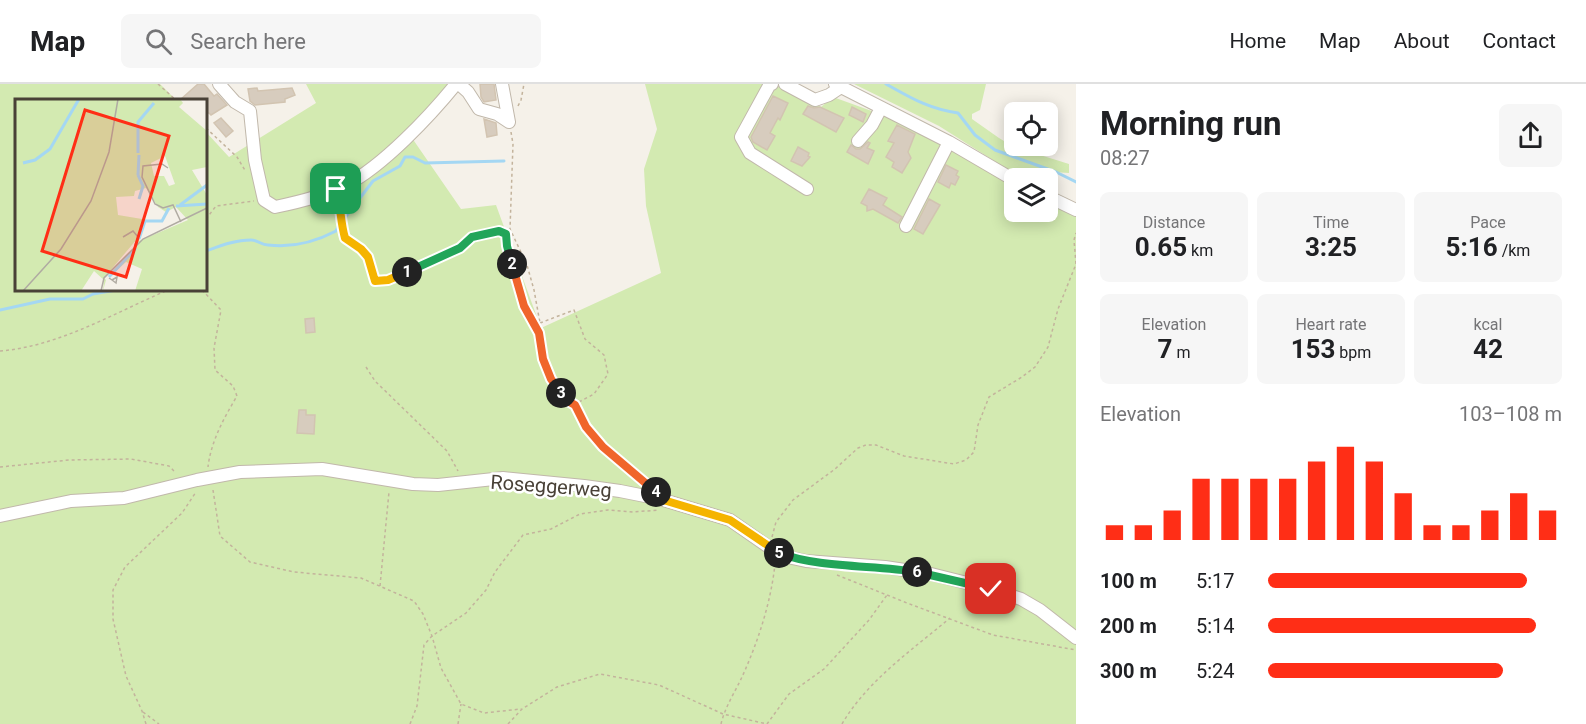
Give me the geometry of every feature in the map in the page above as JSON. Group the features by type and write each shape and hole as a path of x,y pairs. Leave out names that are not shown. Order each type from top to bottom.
{"street":[{"path":"219,84 235,102 250,111 255,160 264,200 275,207 346,185 379,163 457,84 468,92 479,109 497,114 509,122"},
{"path":"502,84 509,122"},
{"path":"772,84 741,137 750,153 807,189"},
{"path":"785,84 815,100 829,95 838,85 949,142 1004,174"},
{"path":"858,141 872,125 881,108"},
{"path":"906,226 949,142"},
{"path":"1058,201 1076,210"},
{"name":"Roseggerweg","path":"0,516 70,501 124,498 209,477 240,472 322,469 430,485 503,478 620,491 730,520 773,549 806,561 885,567 931,574 991,589 1040,610 1076,638"}],"path":[{"path":"158,84 175,99"},
{"path":"410,724 417,706 424,645 432,636 466,614 486,590 495,572 523,535 550,529 580,514 608,510 633,512 664,504 659,495 603,447 586,427 575,405 566,400 551,379 543,359 534,290 527,265 510,229 513,144 509,122 521,100 524,84"},
{"path":"207,129 237,157 249,178"},
{"path":"336,189 342,209 340,215 345,238 368,257 375,281 388,280 442,257 460,248 472,237 499,231 506,234"},
{"path":"207,218 216,206 264,200"},
{"path":"510,229 506,234 507,246 524,306 539,333"},
{"path":"721,724 723,714 743,675 766,611 774,575 773,549 776,522 793,500 835,469 858,448 866,445 876,445 904,456 954,464 966,460 974,452 978,425 989,397 1035,367 1048,347 1058,309 1076,264 1076,233"},
{"path":"0,351 18,349 90,327 111,315 166,291"},
{"path":"203,291 220,310 214,348 215,370 233,386 237,396 221,424 210,453 209,477 220,536 250,562 294,572 361,578 414,601 423,614 432,636 441,668 461,704 458,724"},
{"path":"540,323 574,310 585,339 604,355 608,374 594,394 575,405"},
{"path":"366,367 375,381 447,451 464,482"},
{"path":"0,466 69,460 131,459 170,466 185,483"},
{"path":"146,724 126,676 113,619 113,590 125,567 182,513 209,477"},
{"path":"380,586 386,504 391,480"},
{"path":"834,574 993,635 1076,650"},
{"path":"508,724 522,709 557,687 600,674 660,685 723,714 766,724 789,694 824,669 869,620 887,595"},
{"path":"842,724 851,708 887,672 950,618"},
{"path":"461,704 484,713 522,709"},
{"path":"142,711 159,724"}],"green space":[{"path":"0,84 160,84 175,99 15,99 15,291 207,291 207,133 229,157 316,103 306,84 458,84 412,138 461,209 496,205 541,328 661,273 646,206 644,169 657,129 645,84 766,84 773,87 784,87 821,107 833,97 880,114 943,144 1004,180 1004,222 1058,222 1058,207 1076,216 1076,724 0,724"},
{"path":"854,84 986,84 980,110 972,114 972,119 1004,141 1004,156 1043,156 1069,164 1069,173 1058,172 1058,168 1005,168 939,126"}],"building":[{"path":"198,84 204,84 214,96 217,94 227,105 211,115 207,113 207,99 181,99"},
{"path":"480,84 494,84 496,100 484,102 481,97"},
{"path":"257,88 258,91 292,88 295,95 285,99 285,102 255,105 250,101 248,89"},
{"path":"773,96 788,103 780,120 778,118 770,133 775,136 767,150 753,142 751,137"},
{"path":"808,106 820,107 844,118 836,132 803,114"},
{"path":"852,107 866,114 863,122 849,115"},
{"path":"221,118 233,131 226,137 214,123"},
{"path":"484,119 496,123 497,135 487,137"},
{"path":"897,125 915,134 908,152 911,158 902,173 892,167 894,162 886,157 894,143 888,141"},
{"path":"868,142 870,143 867,148 874,151 868,164 847,152 851,145 860,149"},
{"path":"798,147 809,153 810,157 802,166 791,161"},
{"path":"946,165 958,171 956,175 959,177 955,185 951,183 949,188 938,182"},
{"path":"869,189 887,198 883,205 902,217 898,223 873,209 867,211 867,206 861,203"},
{"path":"929,199 940,205 923,234 914,229"},
{"path":"314,318 315,332 306,333 305,319"},
{"path":"299,410 306,410 306,415 315,415 314,434 297,433"}],"waterway":[{"path":"886,84 929,106 958,113 975,135 995,150 1056,172 1076,182"},
{"path":"344,219 373,181 400,166 405,157 413,157 425,163 504,161"},
{"path":"207,251 245,240 277,246 303,243 336,231 340,223"},
{"path":"0,310 50,299 83,299 93,294 110,291"}],"route":[{"path":"336,189 342,209 340,215 345,238 368,257 375,281 388,280 442,257 460,248 472,237 499,231 506,234 507,246 524,306 539,333 543,359 551,379 566,400 575,405 586,427 603,447 659,495 660,499 730,520 776,552 792,558 931,574 991,589"}]}
